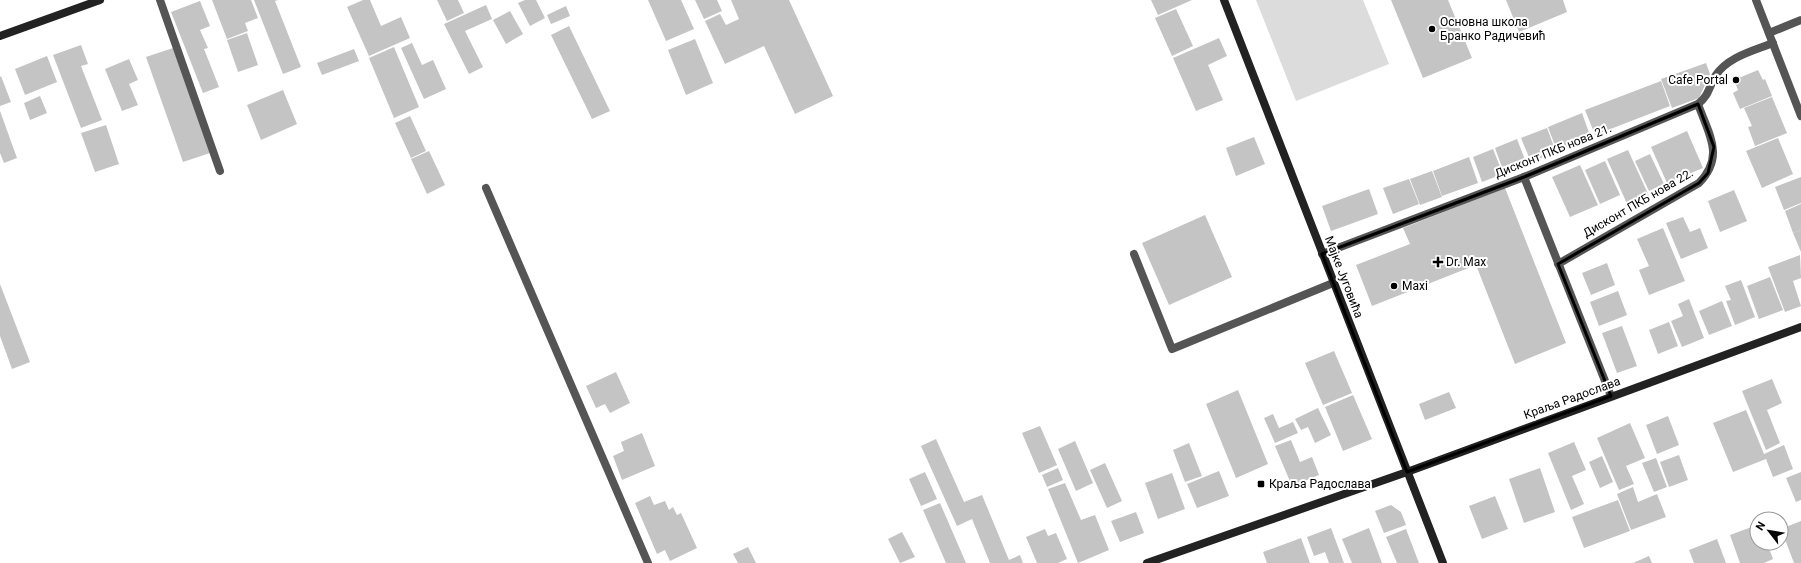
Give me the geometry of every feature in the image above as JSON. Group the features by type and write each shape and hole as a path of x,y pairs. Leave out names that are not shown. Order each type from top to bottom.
{"street":[{"path":"0,36 100,0"},
{"path":"160,0 220,171"},
{"name":"Мајке Југовића","path":"1224,0 1443,563"},
{"path":"1756,0 1801,116"},
{"path":"1769,32 1801,20"},
{"path":"1698,104 1706,97 1716,75 1728,63 1773,43"},
{"name":"Дисконт ПКБ нова 21.","path":"1322,254 1524,176 1698,104"},
{"name":"Дисконт ПКБ нова 22.","path":"1558,264 1699,183 1708,173 1714,160 1714,147 1698,104"},
{"path":"1524,176 1611,396"},
{"path":"486,188 648,563"},
{"path":"1134,254 1172,349 1333,283"},
{"name":"Краља Радослава","path":"1147,563 1407,472 1801,327"}],"highlighted area":[{"path":"1698,104 1714,147 1708,173 1699,183 1558,264 1611,396 1407,472 1322,254 1524,177"}],"shaded area":[{"path":"1256,0 1363,0 1389,64 1296,101"}],"building":[{"path":"212,0 251,0 258,18 245,23 248,31 227,39"},
{"path":"254,0 278,0 275,1 301,67 283,74"},
{"path":"363,0 370,0 381,26 401,17 410,38 369,56 347,7"},
{"path":"437,0 458,0 464,13 447,21"},
{"path":"525,0 536,0 545,18 530,26 518,3"},
{"path":"648,0 681,0 694,29 666,41"},
{"path":"695,0 717,0 722,11 704,19"},
{"path":"731,0 789,0 833,96 795,114 764,46 725,64 705,21 720,14 726,25 739,19"},
{"path":"1151,0 1192,0 1158,15"},
{"name":"Основна школа Бранко Радичевић","path":"1391,0 1448,0 1472,58 1423,78"},
{"name":"Основна школа Бранко Радичевић","path":"1506,0 1563,0 1567,12 1519,32"},
{"path":"200,1 210,26 200,30 208,48 204,49 219,87 203,93 171,12"},
{"path":"486,5 492,19 465,31 483,67 469,74 444,24"},
{"path":"566,6 570,16 551,24 547,15"},
{"path":"1176,9 1193,46 1172,56 1155,18"},
{"path":"510,11 523,34 506,44 493,20"},
{"path":"569,26 610,111 592,119 551,35"},
{"path":"247,33 258,65 238,72 227,40"},
{"path":"1219,38 1227,56 1208,65 1223,100 1196,111 1173,58"},
{"path":"695,39 713,83 686,95 668,50"},
{"path":"412,43 422,65 433,60 446,89 424,99 401,48"},
{"path":"81,45 88,64 81,66 102,120 81,128 53,55"},
{"path":"394,47 419,107 394,118 369,58"},
{"path":"173,48 210,153 183,162 146,57"},
{"path":"354,49 359,61 322,75 317,63"},
{"path":"47,56 57,82 25,95 15,69"},
{"path":"129,59 138,80 129,84 138,105 122,111 105,69"},
{"path":"1706,63 1710,74 1699,98 1672,108 1661,79"},
{"path":"1758,70 1763,80 1765,79 1772,96 1740,109 1733,93 1738,90 1734,80"},
{"path":"1,76 11,102 0,106 0,77"},
{"path":"1661,81 1670,106 1595,135 1585,110"},
{"path":"283,90 297,124 261,140 247,105"},
{"path":"40,96 47,113 30,120 24,103"},
{"path":"1772,97 1787,133 1755,146 1748,127 1752,126 1744,108"},
{"path":"0,111 17,158 4,163 0,153"},
{"path":"1582,113 1592,141 1571,149 1570,146 1557,151 1548,127"},
{"path":"410,116 426,151 411,158 395,123"},
{"path":"106,125 119,164 95,172 81,133"},
{"path":"1547,128 1556,152 1531,162 1521,138"},
{"path":"1687,131 1703,168 1667,183 1651,147"},
{"path":"1254,137 1265,164 1236,176 1226,148"},
{"path":"1778,138 1793,174 1762,188 1746,151"},
{"path":"1517,139 1527,165 1504,173 1495,148"},
{"path":"1493,149 1503,174 1482,182 1473,157"},
{"path":"1628,150 1649,196 1628,206 1607,159"},
{"path":"429,151 445,185 427,194 411,159"},
{"path":"1650,154 1664,184 1649,191 1635,161"},
{"path":"1469,157 1478,183 1442,196 1433,171"},
{"path":"1605,161 1620,195 1600,204 1585,170"},
{"path":"1580,165 1598,205 1570,217 1552,177"},
{"path":"1432,171 1442,197 1420,205 1410,179"},
{"path":"1801,177 1801,203 1784,210 1775,187"},
{"path":"1409,179 1419,204 1393,214 1383,188"},
{"name":"Maxi","path":"1505,188 1566,343 1515,364 1476,265 1372,306 1356,265 1410,244 1403,228"},
{"path":"1369,189 1378,214 1331,231 1322,206"},
{"path":"1734,190 1747,221 1720,232 1708,201"},
{"path":"1801,204 1801,230 1793,233 1785,211"},
{"path":"1205,215 1232,277 1169,305 1142,243"},
{"path":"1683,217 1690,232 1700,228 1708,248 1681,259 1666,223"},
{"path":"1663,228 1685,281 1649,295 1639,270 1649,266 1637,239"},
{"path":"1801,230 1801,252 1793,233"},
{"path":"1800,255 1801,278 1793,281 1801,306 1785,312 1768,267"},
{"path":"1607,263 1615,285 1591,295 1582,273"},
{"path":"1770,277 1783,310 1759,319 1747,286"},
{"path":"1741,280 1755,317 1735,325 1726,301 1731,300 1725,286"},
{"path":"0,284 30,362 12,369 0,336"},
{"path":"1618,291 1627,315 1599,326 1590,302"},
{"path":"1689,299 1704,338 1682,347 1671,321 1683,316 1678,304"},
{"path":"1722,301 1732,326 1709,335 1699,311"},
{"path":"1669,322 1678,346 1658,354 1649,330"},
{"path":"1622,326 1637,366 1617,373 1602,333"},
{"path":"1334,351 1352,393 1323,405 1305,363"},
{"path":"616,372 630,403 610,413 605,404 596,408 586,386"},
{"path":"1772,379 1782,403 1767,410 1780,443 1766,450 1742,391"},
{"path":"1238,390 1268,464 1236,478 1206,404"},
{"path":"1449,392 1456,408 1425,420 1419,404"},
{"path":"1353,395 1372,439 1343,451 1325,407"},
{"path":"1318,408 1331,435 1315,443 1308,427 1301,430 1295,419"},
{"path":"1746,410 1764,454 1784,445 1793,469 1773,477 1766,459 1733,472 1713,423"},
{"path":"1273,414 1279,428 1293,422 1298,433 1275,443 1264,418"},
{"path":"1668,416 1679,445 1657,454 1646,425"},
{"path":"1630,423 1645,458 1626,466 1634,484 1619,490 1597,438"},
{"path":"1040,426 1057,465 1039,473 1022,433"},
{"path":"642,433 655,466 622,480 613,456 624,451 621,442"},
{"path":"936,439 964,502 982,495 1009,560 1020,555 1023,563 990,563 972,519 957,526 921,446"},
{"path":"1291,440 1300,462 1312,457 1319,475 1292,486 1275,446"},
{"path":"1075,441 1093,483 1076,491 1058,449"},
{"path":"1574,442 1586,470 1572,476 1584,504 1571,510 1548,453"},
{"path":"1189,443 1202,476 1185,482 1173,450"},
{"path":"1679,455 1688,480 1669,487 1660,462"},
{"path":"1602,456 1613,482 1600,488 1589,462"},
{"path":"1656,458 1667,487 1654,492 1642,463"},
{"path":"1105,463 1122,501 1107,508 1090,470"},
{"path":"1058,468 1063,480 1047,487 1042,475"},
{"path":"1540,468 1555,512 1524,523 1509,479"},
{"path":"1219,471 1229,496 1197,508 1187,484"},
{"path":"925,472 937,499 921,506 909,479"},
{"path":"1801,472 1801,500 1796,502 1786,478"},
{"path":"1172,473 1185,509 1158,519 1145,483"},
{"path":"1065,483 1081,520 1095,515 1109,550 1078,563 1048,489"},
{"path":"1633,487 1638,502 1657,494 1666,517 1631,530 1617,494"},
{"path":"650,496 654,505 665,501 669,510 673,507 677,515 681,513 697,548 670,561 665,550 657,554 635,503"},
{"path":"1495,496 1508,529 1482,539 1469,506"},
{"path":"1618,500 1630,531 1584,548 1572,517"},
{"path":"940,503 966,563 946,563 923,510"},
{"path":"1391,505 1401,512 1406,525 1384,533 1375,511"},
{"path":"1136,512 1144,533 1120,542 1111,521"},
{"path":"1801,521 1801,563 1794,563 1789,550 1789,526"},
{"path":"1331,528 1344,563 1329,563 1325,552 1314,556 1307,537"},
{"path":"1369,528 1382,563 1352,563 1342,539"},
{"path":"1749,528 1749,551 1770,551 1773,559 1764,563 1740,563 1730,535"},
{"path":"1045,529 1048,536 1056,533 1067,559 1058,563 1037,563 1026,537"},
{"path":"1406,529 1419,563 1397,563 1386,537"},
{"path":"902,532 915,557 900,563 888,539"},
{"path":"1301,538 1310,563 1267,563 1263,552"},
{"path":"1717,539 1726,563 1694,563 1689,550"},
{"path":"748,547 756,563 738,563 733,554"},
{"path":"1649,556 1652,563 1633,563"}],"place":[{"name":"Основна школа Бранко Радичевић","path":"1432,29"},
{"name":"Cafe Portal","path":"1736,80"},
{"name":"Dr. Max","path":"1438,262"},
{"name":"Maxi","path":"1394,286"},
{"name":"Краља Радослава","path":"1261,484"}]}
